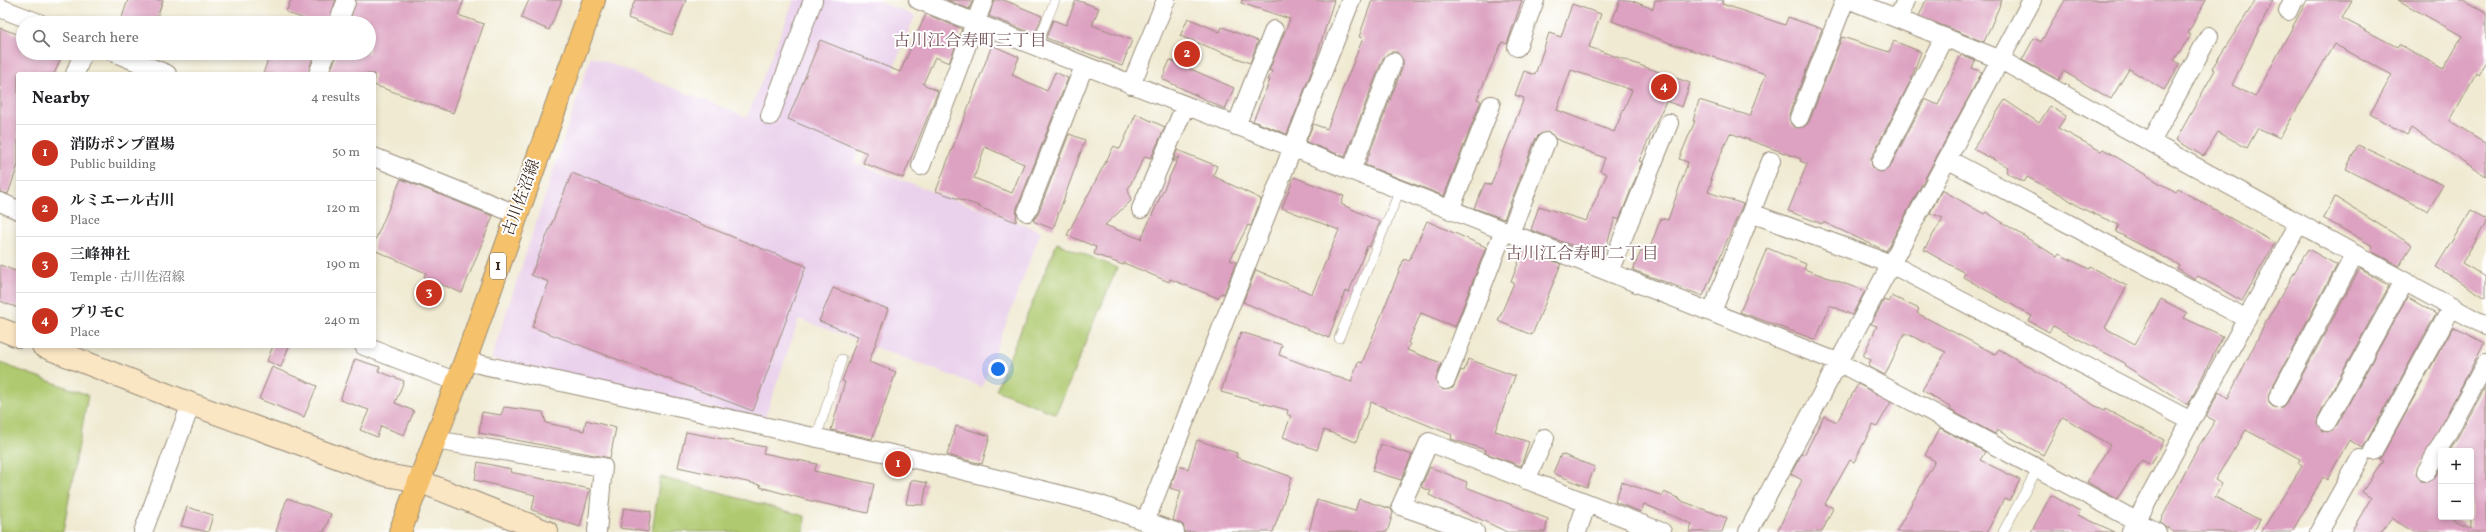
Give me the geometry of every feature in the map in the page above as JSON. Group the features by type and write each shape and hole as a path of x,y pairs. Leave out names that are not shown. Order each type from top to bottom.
{"main road":[{"name":"古川佐沼線","path":"400,532 418,481 465,361 516,214 594,0"}],"street":[{"path":"770,116 813,0"},
{"path":"918,0 1840,362 2038,468 2133,527 2157,532"},
{"path":"921,166 984,0"},
{"path":"1132,85 1166,0"},
{"path":"1145,522 1351,0"},
{"path":"1517,47 1535,0"},
{"path":"1799,118 1845,0"},
{"path":"1850,0 1999,59 2486,326"},
{"path":"1898,19 1906,0"},
{"path":"1748,532 1840,362 1999,59 2032,0"},
{"path":"341,16 346,2"},
{"path":"0,8 21,16"},
{"path":"1236,126 1274,30"},
{"path":"2151,142 2209,36"},
{"path":"1881,162 1944,37"},
{"path":"76,72 80,60"},
{"path":"132,60 162,72"},
{"path":"319,72 323,60"},
{"path":"1351,171 1393,62"},
{"path":"1027,212 1084,66"},
{"path":"1450,210 1491,105"},
{"path":"1141,209 1185,106"},
{"path":"1609,272 1669,124"},
{"path":"1446,380 1546,142"},
{"path":"376,158 516,214"},
{"path":"1947,159 2247,319"},
{"path":"1712,312 1771,160"},
{"path":"0,202 16,209"},
{"path":"1751,212 1891,264 2191,421"},
{"path":"2133,527 2299,224"},
{"path":"2278,398 2355,254"},
{"path":"2327,422 2404,281"},
{"path":"2319,532 2366,455 2452,307"},
{"path":"0,329 16,335"},
{"path":"48,348 191,404 386,475 418,481 547,532"},
{"path":"369,348 457,382"},
{"path":"465,361 937,464 1098,504 1175,532"},
{"path":"2426,472 2486,364"},
{"path":"143,532 191,404"},
{"path":"1526,480 1545,438"},
{"path":"434,440 603,467 597,532"},
{"path":"1475,532 1401,506 1429,442 1662,532"},
{"path":"1577,532 1588,503"}],"lane":[{"path":"1036,47 1054,0"},
{"path":"1339,338 1400,190"},
{"path":"816,438 842,359"},
{"path":"2002,532 2038,468"}],"shaded area":[{"path":"794,0 876,0 915,16 854,163 1041,231 982,387 799,319 764,420 491,359 591,56 747,117"}],"green space":[{"path":"1057,243 1117,268 1056,414 996,390"},
{"path":"0,363 88,395 63,532 0,532"},
{"path":"660,477 805,516 804,532 652,532"}],"building":[{"path":"128,0 163,0 157,16 122,16"},
{"path":"291,0 336,0 330,16 296,16 286,12"},
{"path":"356,0 464,0 458,15 484,24 453,113 376,86 376,72 330,72 335,60 376,60 376,16 351,16"},
{"path":"529,0 562,0 549,30 521,18"},
{"path":"635,0 686,0 672,35 628,18"},
{"path":"947,0 973,0 969,9"},
{"path":"994,0 1004,0 1042,16 1035,34 989,16"},
{"path":"1076,0 1099,8 1092,25 1132,40 1122,66 1046,38 1053,20 1066,25"},
{"path":"1242,0 1334,0 1313,68 1287,134 1253,121 1270,80 1268,80 1272,71 1269,70 1290,19 1241,3"},
{"path":"1372,0 1522,0 1507,44 1502,42 1477,99 1481,101 1444,196 1365,165 1403,66 1403,60 1397,52 1391,52 1383,58 1345,157 1306,142 1313,124 1327,129 1363,38 1359,37"},
{"path":"1620,0 1630,0 1653,9 1655,0 1723,0 1722,4 1785,25 1788,17 1822,29 1789,114 1791,124 1796,128 1805,126 1809,122 1842,37 1889,52 1894,41 1921,52 1910,82 1871,158 1872,168 1881,172 1890,167 1925,99 1938,105 1961,55 1975,61 1972,68 1982,72 1886,251 1823,222 1822,224 1788,211 1807,164 1800,161 1801,159 1730,133 1710,179 1712,180 1708,192 1743,204 1703,296 1633,270 1641,251 1648,253 1661,218 1668,220 1688,162 1679,159 1695,121 1693,121 1699,100 1750,116 1766,74 1670,43 1612,21"},
{"path":"1926,0 2002,0 1984,42 1919,16"},
{"path":"2065,0 2206,0 2188,33 2191,35 2174,60 2180,64 2164,90 2129,69 2111,99 2063,71 2059,80 2022,60 2034,38 2041,42"},
{"path":"2256,0 2273,0 2232,85 2255,97 2307,0 2352,0 2342,18 2397,47 2399,44 2443,69 2462,36 2398,0 2464,0 2486,12 2486,61 2478,75 2476,73 2450,121 2486,143 2486,176 2411,128 2407,135 2370,114 2392,75 2334,44 2280,138 2258,128 2247,148 2218,132 2203,156 2176,140 2215,70 2212,68"},
{"path":"1572,4 1601,14 1589,47 1690,83 1682,107 1666,101 1639,161 1642,162 1619,220 1615,218 1603,257 1531,230 1539,206 1586,221 1607,174 1600,171 1605,158 1556,139 1549,132 1540,134 1536,138 1504,219 1474,208 1485,183 1491,185 1524,98 1515,95 1524,71 1535,75 1549,33 1561,37","holes":["1571,70 1632,90 1614,132 1557,110"]},
{"path":"926,14 962,29 949,63 935,57 923,84 938,91 903,178 863,163 867,153 788,119 820,40 900,72"},
{"path":"1188,18 1220,32 1222,27 1258,41 1250,63 1180,36"},
{"path":"0,28 16,34 16,60 60,60 55,72 16,72 16,171 8,194 0,192"},
{"path":"992,45 1019,57 1012,75 1047,91 1055,72 1068,78 1017,208 1016,222 979,206 936,191","holes":["985,147 1024,164 1012,193 974,178"]},
{"path":"268,60 312,60 309,72 264,72"},
{"path":"1170,60 1234,88 1225,109 1162,79"},
{"path":"2005,100 2039,123 2050,106 2066,116 2058,128 2101,151 2103,149 2176,193 2178,189 2275,243 2242,301 2198,276 2195,279 2177,268 2179,265 2116,232 2119,225 2081,208 2062,195 2027,177 2024,182 2006,172 2008,167 1973,149"},
{"path":"1136,114 1165,127 1151,158 1145,156 1128,189 1131,201 1105,225 1141,239 1179,156 1173,162 1177,150 1217,166 1213,176 1261,199 1251,226 1248,225 1230,260 1236,262 1224,294 1221,293 1218,298 1170,279 1169,282 1124,263 1123,265 1094,254 1096,247 1067,235 1114,146 1120,149"},
{"path":"1069,134 1085,140 1053,229 1033,221 1037,216"},
{"path":"2358,145 2443,185 2428,211 2346,169"},
{"path":"572,173 806,266 753,411 532,327 549,282 531,275"},
{"path":"1294,177 1344,196 1341,204 1380,222 1369,247 1367,246 1349,292 1345,291 1329,338 1243,302 1256,270 1312,294 1339,230 1282,208"},
{"path":"401,179 493,216 462,293 424,277 426,273 376,251 376,238"},
{"path":"1942,190 1984,214 1986,212 2057,257 2059,254 2089,269 2090,267 2127,286 2105,328 2135,344 2161,299 2187,313 2184,318 2223,336 2188,405 2124,365 2125,363 2053,326 2049,332 2029,321 2032,316 1963,277 1965,273 1924,250 1943,218 1930,213"},
{"path":"2335,197 2412,245 2399,266 2371,251 2373,246 2323,218"},
{"path":"2471,210 2486,219 2486,223 2462,263 2486,277 2486,298 2436,267"},
{"path":"1427,221 1486,247 1455,327 1421,313 1408,343 1410,344 1407,350 1441,363 1436,381 1443,390 1453,388 1461,370 1464,371 1468,359 1515,376 1495,431 1529,442 1521,466 1485,453 1486,450 1451,439 1452,435 1371,402 1356,442 1324,430 1317,450 1283,437 1291,416 1287,414 1288,410 1221,392 1241,332 1282,345 1279,355 1351,382 1358,362 1362,363 1404,259 1409,261"},
{"path":"1767,248 1806,264 1804,269 1865,291 1852,315 1830,305 1816,340 1740,312"},
{"path":"2308,249 2337,265 2269,393 2269,403 2273,407 2283,407 2287,403 2360,269 2389,286 2318,417 2317,423 2322,431 2328,432 2336,427 2407,297 2436,314 2363,448 2349,440 2327,480 2323,477 2292,532 2261,532 2302,466 2298,463 2300,459 2246,430 2215,480 2222,484 2215,497 2260,520 2253,532 2173,532 2160,522 2198,447 2215,421 2206,416 2219,392 2228,398 2267,320"},
{"path":"1523,250 1561,264 1532,335 1498,321 1514,283 1511,282"},
{"path":"0,265 16,271 16,307 0,301"},
{"path":"833,288 888,309 869,362 896,372 872,439 831,430 845,382 842,381 858,336 819,321"},
{"path":"1892,296 1919,309 1917,313 1995,354 1999,349 2104,411 2105,409 2164,440 2151,465 2142,460 2117,499 2087,482 2110,445 2063,417 2043,455 1997,430 1995,434 1950,410 1951,408 1922,390 1946,352 1905,333 1885,375 1868,366 1871,360 1863,356 1877,326 1871,324 1884,300 1889,302"},
{"path":"2453,327 2484,343 2416,473 2421,481 2427,482 2435,477 2438,472 2438,520 2456,520 2471,528 2471,520 2474,520 2474,448 2452,448 2486,386 2486,532 2414,532 2391,518 2382,532 2351,532 2371,498 2362,492 2383,461 2380,459"},
{"path":"272,348 288,348 281,367 267,361"},
{"path":"355,359 380,367 378,371 404,381 395,403 414,411 404,435 381,426 377,437 360,430 369,410 340,400"},
{"path":"272,367 317,386 304,417 259,399"},
{"path":"1858,384 1891,402 1877,427 1873,425 1854,462 1850,460 1825,504 1833,508 1822,532 1777,532 1802,480 1791,474 1800,457 1802,454 1804,455 1824,416 1837,422"},
{"path":"504,407 543,412 546,423 584,431 586,420 616,428 610,458 479,433 482,412 501,415"},
{"path":"956,426 990,436 982,464 947,455"},
{"path":"1940,428 1985,452 1980,460 2020,480 2009,501 2004,499 1987,532 1896,532 1935,461 1925,455"},
{"path":"686,432 765,447 763,453 817,464 814,471 874,484 868,513 811,501 760,487 761,485 678,467"},
{"path":"1197,440 1237,453 1236,457 1292,477 1273,532 1185,532 1183,525 1173,520 1181,491 1170,488 1178,466 1188,469"},
{"path":"1381,444 1412,455 1401,480 1372,471"},
{"path":"1561,454 1595,467 1587,487 1553,473"},
{"path":"478,462 511,469 510,472 590,489 580,527 532,510 535,495 475,480"},
{"path":"1430,467 1467,482 1466,487 1548,519 1545,532 1507,532 1429,495 1431,491 1421,487"},
{"path":"911,480 927,483 923,505 906,504"},
{"path":"1622,482 1663,496 1664,492 1680,499 1679,500 1727,518 1722,532 1689,532 1692,524 1644,504 1641,512 1615,502"},
{"path":"2051,495 2080,511 2078,515 2115,532 2031,532"},
{"path":"287,498 331,514 324,532 276,532"},
{"path":"1359,499 1391,509 1393,513 1387,532 1309,532 1317,500 1355,511"},
{"path":"187,507 213,515 208,532 181,526"},
{"path":"624,508 651,512 648,532 620,528"}],"place":[{"name":"ルミエール古川","path":"1187,54"},
{"name":"プリモC","path":"1664,87"},
{"name":"三峰神社","path":"429,293"},
{"name":"消防ポンプ置場","path":"898,464"}],"district":[{"name":"古川江合寿町三丁目","path":"970,41"},
{"name":"古川江合寿町二丁目","path":"1582,254"}]}
